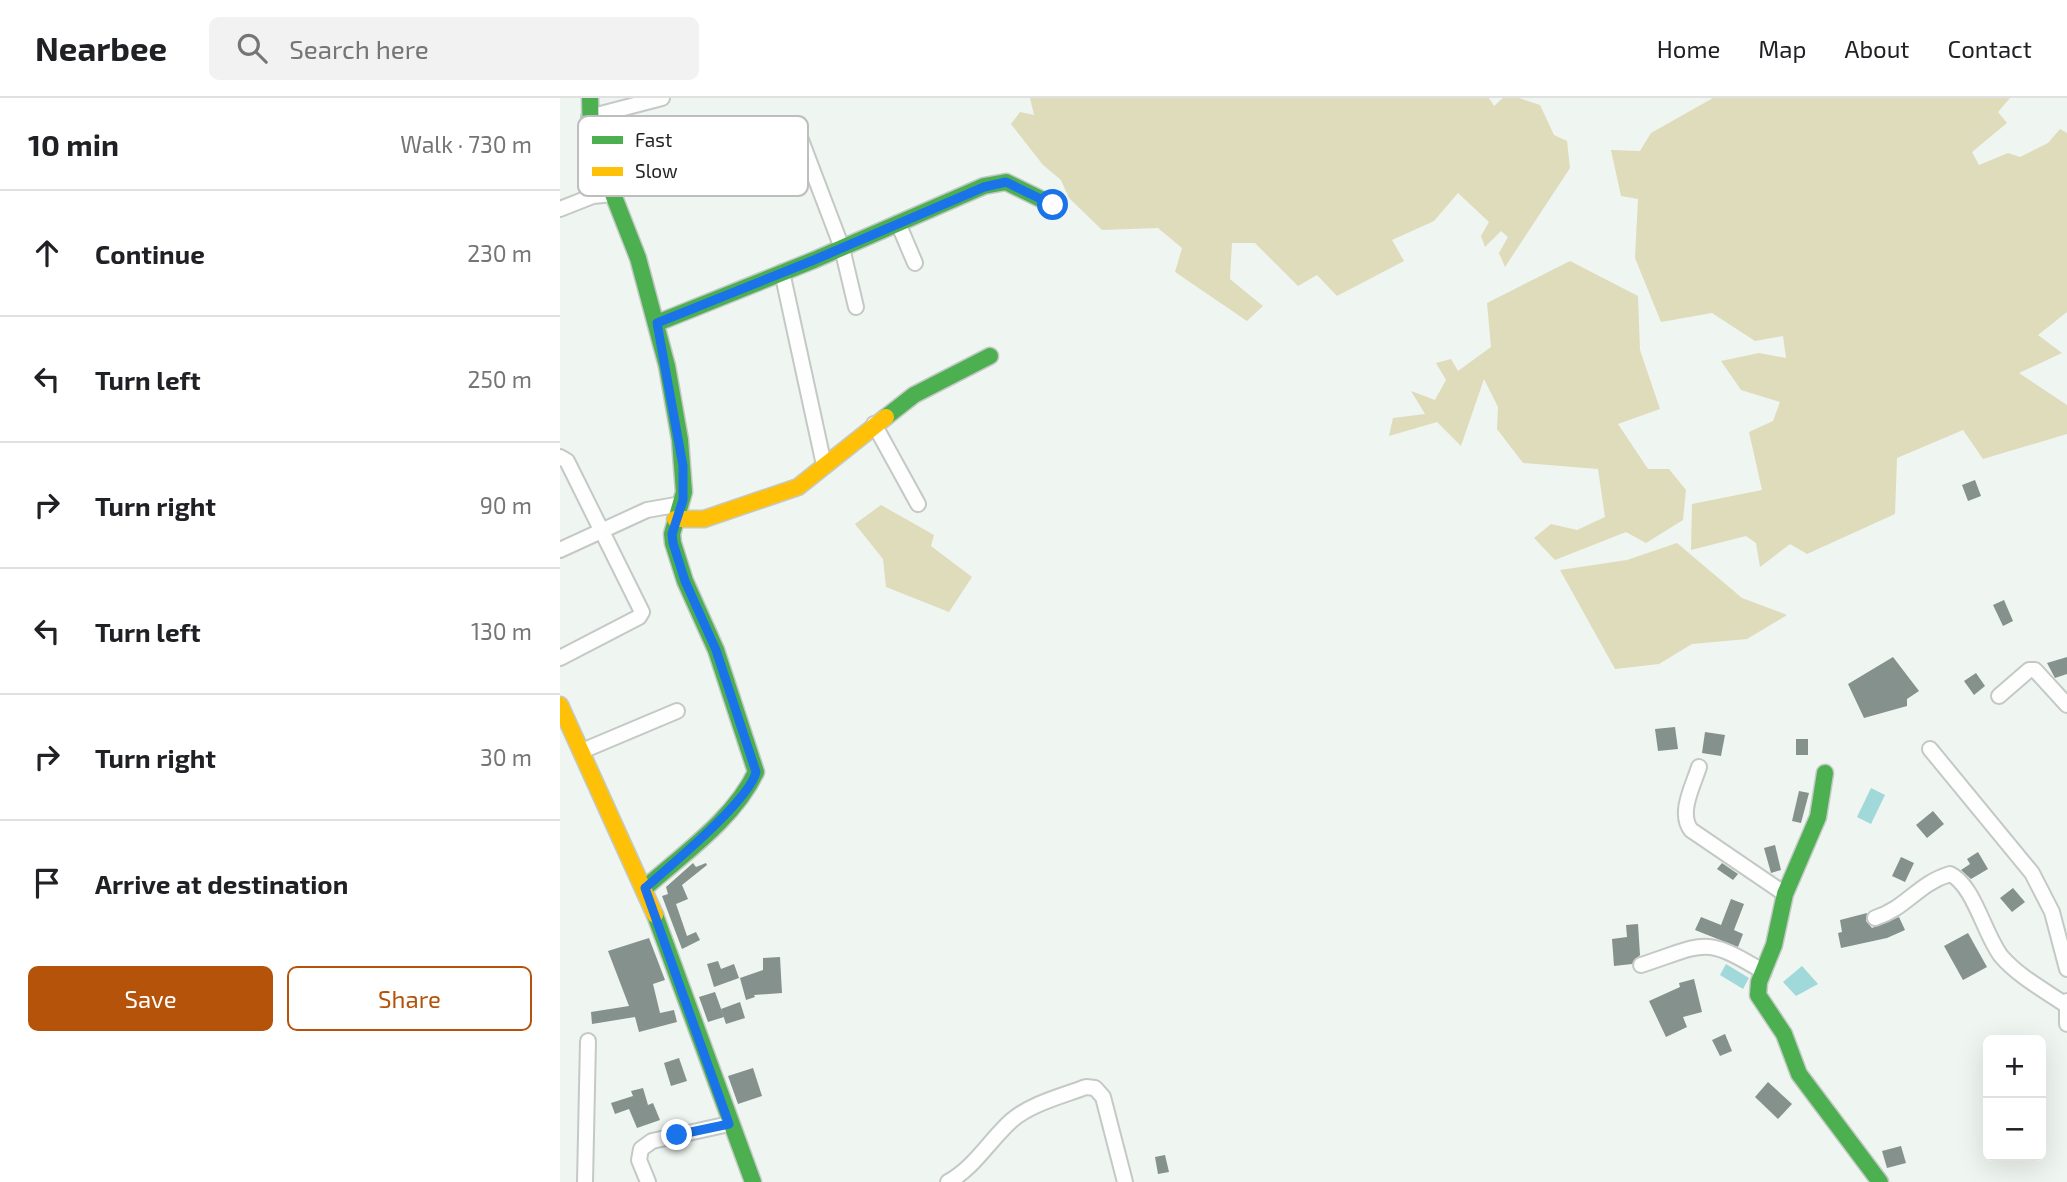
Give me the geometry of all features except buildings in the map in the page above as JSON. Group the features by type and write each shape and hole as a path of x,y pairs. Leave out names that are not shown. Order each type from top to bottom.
{"street":[{"path":"589,116 590,98"},
{"path":"593,116 662,98"},
{"path":"808,158 842,247 856,307"},
{"path":"657,323 998,183 1019,187 1053,205"},
{"path":"560,209 593,196"},
{"path":"614,196 638,258 657,323 680,440 684,492 672,534 677,559 716,650 756,772 746,790 715,824 645,888"},
{"path":"898,223 915,263"},
{"path":"782,272 824,465"},
{"path":"560,550 647,510 678,512 704,519 798,487 874,424 939,379 990,356"},
{"path":"874,424 918,503"},
{"path":"560,457 567,461 642,612 639,617 560,658"},
{"path":"1999,696 2029,670 2035,670 2067,705"},
{"path":"560,705 645,888 752,1182"},
{"path":"582,751 677,711"},
{"path":"1930,749 2032,873 2052,912 2067,970"},
{"path":"1699,767 1685,814 1685,822 1690,830 1785,894"},
{"path":"1825,773 1818,817 1785,894 1774,945 1758,995 1784,1034 1799,1074 1875,1180"},
{"path":"1875,918 1899,909 1921,887 1950,874 1957,877 2003,958 2066,1003 2067,1024"},
{"path":"1641,965 1687,949 1715,946 1764,972"},
{"path":"585,1182 588,1041"},
{"path":"947,1182 971,1164 1012,1119 1025,1111 1086,1087 1095,1088 1102,1097 1125,1182"},
{"path":"648,1182 639,1160 641,1149 652,1141 729,1124"}],"shaded area":[{"path":"1030,98 1489,98 1494,106 1503,98 1519,98 1540,105 1554,135 1567,141 1570,168 1505,267 1499,253 1508,237 1501,231 1485,247 1481,236 1489,222 1458,193 1434,221 1392,240 1404,261 1337,296 1317,275 1298,286 1255,243 1232,243 1230,279 1263,306 1247,321 1175,272 1182,248 1158,228 1102,230 1069,198 1061,180 1043,165 1011,124 1020,112 1034,115"},
{"path":"1713,98 2010,98 1998,112 2007,123 1972,152 1979,165 2008,153 2020,157 2048,143 2060,129 2067,133 2067,312 2038,335 2062,353 2019,373 2067,405 2067,434 1983,459 1963,430 1897,458 1895,514 1807,554 1790,544 1760,567 1756,543 1746,536 1691,550 1692,504 1762,490 1749,432 1773,421 1780,402 1741,390 1721,361 1759,353 1786,358 1783,336 1755,341 1712,313 1661,322 1635,258 1638,199 1621,196 1611,150 1640,151 1651,133"},
{"path":"1570,261 1638,296 1640,350 1660,409 1618,424 1648,469 1669,469 1686,490 1683,520 1646,543 1626,532 1555,560 1534,538 1551,524 1577,530 1605,517 1598,469 1523,463 1497,429 1498,407 1484,379 1461,446 1437,422 1389,436 1393,418 1425,414 1411,391 1435,400 1446,380 1436,363 1451,359 1458,371 1491,347 1487,303"},
{"path":"881,505 934,535 931,546 972,577 949,612 886,587 883,559 855,524"},
{"path":"1677,543 1742,598 1787,615 1747,639 1692,644 1659,664 1615,669 1560,570 1627,560"}],"water":[{"path":"1871,788 1885,795 1871,824 1857,817"},
{"path":"1726,964 1749,978 1743,989 1720,975"},
{"path":"1802,966 1818,984 1796,996 1783,982"}],"traffic: fast":[{"path":"590,98 590,116"},
{"path":"657,323 814,260 984,186 1006,182 1053,205"},
{"path":"614,196 638,258 667,366 680,440 684,492 672,534 673,543 685,581 716,650 756,772 735,805 721,820 645,888"},
{"path":"886,417 914,395 990,356"},
{"path":"1825,773 1818,817 1785,894 1774,945 1759,982 1758,995 1784,1034 1799,1074 1880,1182"},
{"path":"655,915 753,1182"}],"traffic: slow":[{"path":"675,519 704,519 798,487 886,417"},
{"path":"560,705 655,915"}],"route":[{"path":"677,1135 729,1124 645,888 715,824 746,790 756,772 716,650 685,581 673,543 675,519 683,500 683,466 667,366 657,323 814,260 984,187 1006,182 1053,205"}]}
